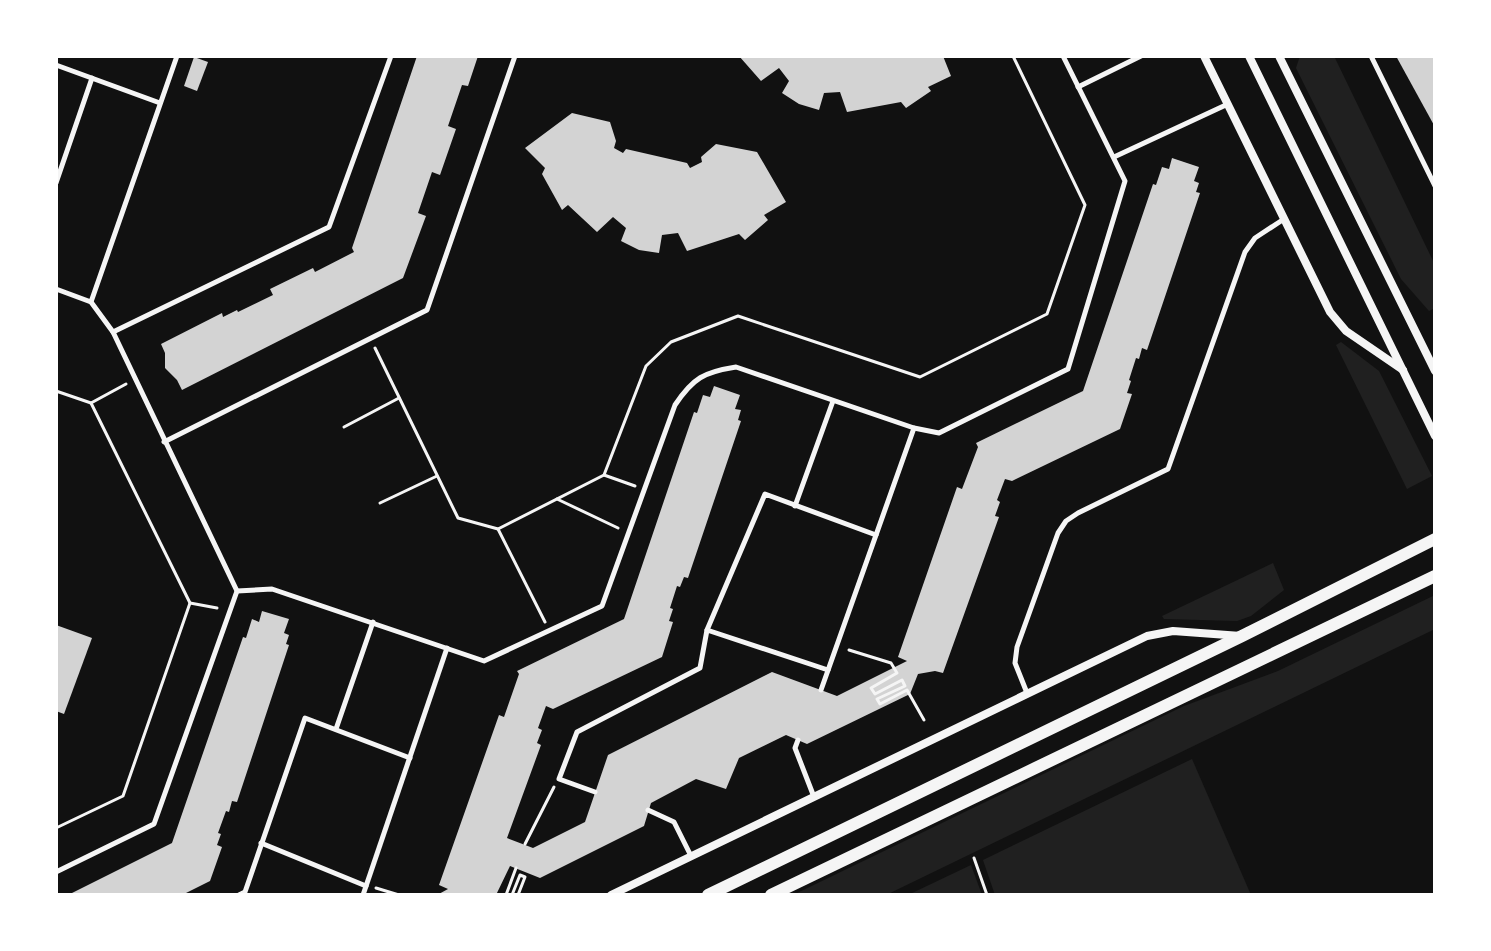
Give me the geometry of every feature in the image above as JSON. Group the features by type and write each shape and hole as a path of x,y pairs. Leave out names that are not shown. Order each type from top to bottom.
{"street":[{"path":"1204,56 1330,312 1346,331 1403,371"},
{"path":"1249,56 1435,436"},
{"path":"1279,56 1435,371"},
{"path":"708,895 1435,539"},
{"path":"771,895 1435,576"},
{"path":"611,895 1159,633 1242,636"}],"lane":[{"path":"91,302 177,56"},
{"path":"113,332 329,227 391,56"},
{"path":"164,442 427,310 515,56"},
{"path":"237,591 272,589 484,661 602,606 675,405 690,383 713,370 736,367 914,428 939,433 1068,369 1125,181 1063,56"},
{"path":"1078,87 1141,56"},
{"path":"1371,56 1435,186"},
{"path":"56,65 160,103"},
{"path":"56,183 92,78"},
{"path":"1114,157 1228,104"},
{"path":"1028,694 1015,663 1017,647 1058,533 1066,521 1078,513 1168,469 1245,252 1255,238 1284,219"},
{"path":"56,289 91,302 113,332 237,591 154,824 56,872"},
{"path":"795,506 833,401"},
{"path":"821,690 914,428"},
{"path":"595,792 559,779 577,732 700,668 707,630 765,494 876,535"},
{"path":"336,729 373,622"},
{"path":"707,630 828,670"},
{"path":"363,895 447,648"},
{"path":"239,895 245,892 305,718 410,758"},
{"path":"798,740 795,748 814,797"},
{"path":"648,810 674,822 691,856"},
{"path":"261,843 366,886"}],"path":[{"path":"370,338 458,518 498,529 604,475 646,366 671,342 738,316 920,377 1047,314 1085,205 1013,56"},
{"path":"91,403 135,379"},
{"path":"56,391 91,403 190,603 123,796 56,828"},
{"path":"344,427 399,398"},
{"path":"604,475 645,489"},
{"path":"380,503 437,476"},
{"path":"557,499 629,533"},
{"path":"498,529 550,630"},
{"path":"190,603 230,611"},
{"path":"836,646 891,663 897,673 871,688 875,694 902,680 905,686 877,699 880,704 907,690 924,720"},
{"path":"525,844 559,779"},
{"path":"974,858 987,895"},
{"path":"506,895 516,868"},
{"path":"512,895 520,875 525,877 518,895"},
{"path":"366,886 399,895"}],"shaded area":[{"path":"1300,56 1334,56 1435,265 1435,308 1429,311 1401,279 1296,68"},
{"path":"1341,342 1379,371 1432,476 1407,489 1336,345"},
{"path":"1273,563 1284,590 1251,616 1237,621 1164,619 1162,616"},
{"path":"1435,595 1435,629 886,895 793,895 1184,706 1278,671"},
{"path":"1192,759 1251,895 995,895 983,860"},
{"path":"971,865 982,895 908,895"}],"building":[{"path":"417,56 478,56 468,86 462,85 448,126 456,129 440,175 432,172 418,213 426,216 403,278 182,390 165,368 165,353 161,344 222,313 223,317 238,312 273,295 270,289 313,268 315,272 354,252 352,248"},
{"path":"739,56 943,56 951,76 928,87 931,91 906,108 901,102 847,112 840,92 824,93 819,110 799,104 782,93 789,81 779,68 761,81"},
{"path":"1396,56 1435,56 1435,127"},
{"path":"194,57 208,62 197,91 184,86"},
{"path":"572,113 610,122 616,141 614,148 623,153 626,149 687,163 690,168 702,162 701,157 716,144 757,152 786,202 764,215 768,220 745,240 739,234 687,251 678,233 662,235 659,253 639,250 621,241 626,228 613,217 597,232 568,205 562,210 542,174 545,168 525,148"},
{"path":"1172,158 1199,167 1194,181 1199,183 1196,192 1200,193 1147,350 1142,348 1139,359 1136,358 1127,393 1132,394 1120,429 1012,481 1005,479 997,500 1000,502 995,516 999,517 943,673 918,674 910,694 807,744 786,735 739,758 726,789 696,779 651,803 644,826 540,878 510,866 496,895 437,895 448,889 439,885 499,715 504,717 519,674 517,671 624,619 694,412 697,413 703,395 710,397 714,386 740,395 735,409 741,410 738,420 741,421 688,578 684,577 680,587 677,586 670,608 673,609 669,621 673,622 662,657 553,709 546,706 538,728 542,730 537,743 541,745 507,838 533,848 585,822 608,755 772,672 837,696 907,661 898,657 957,487 962,489 978,447 976,443 1083,391 1153,184 1156,185 1162,167 1169,169"},
{"path":"262,611 289,619 284,633 289,635 286,644 289,645 237,802 232,801 218,833 221,834 217,845 222,847 210,881 182,895 68,895 172,843 243,637 246,638 252,619 259,622"},
{"path":"56,625 92,638 64,714 56,711"}]}
